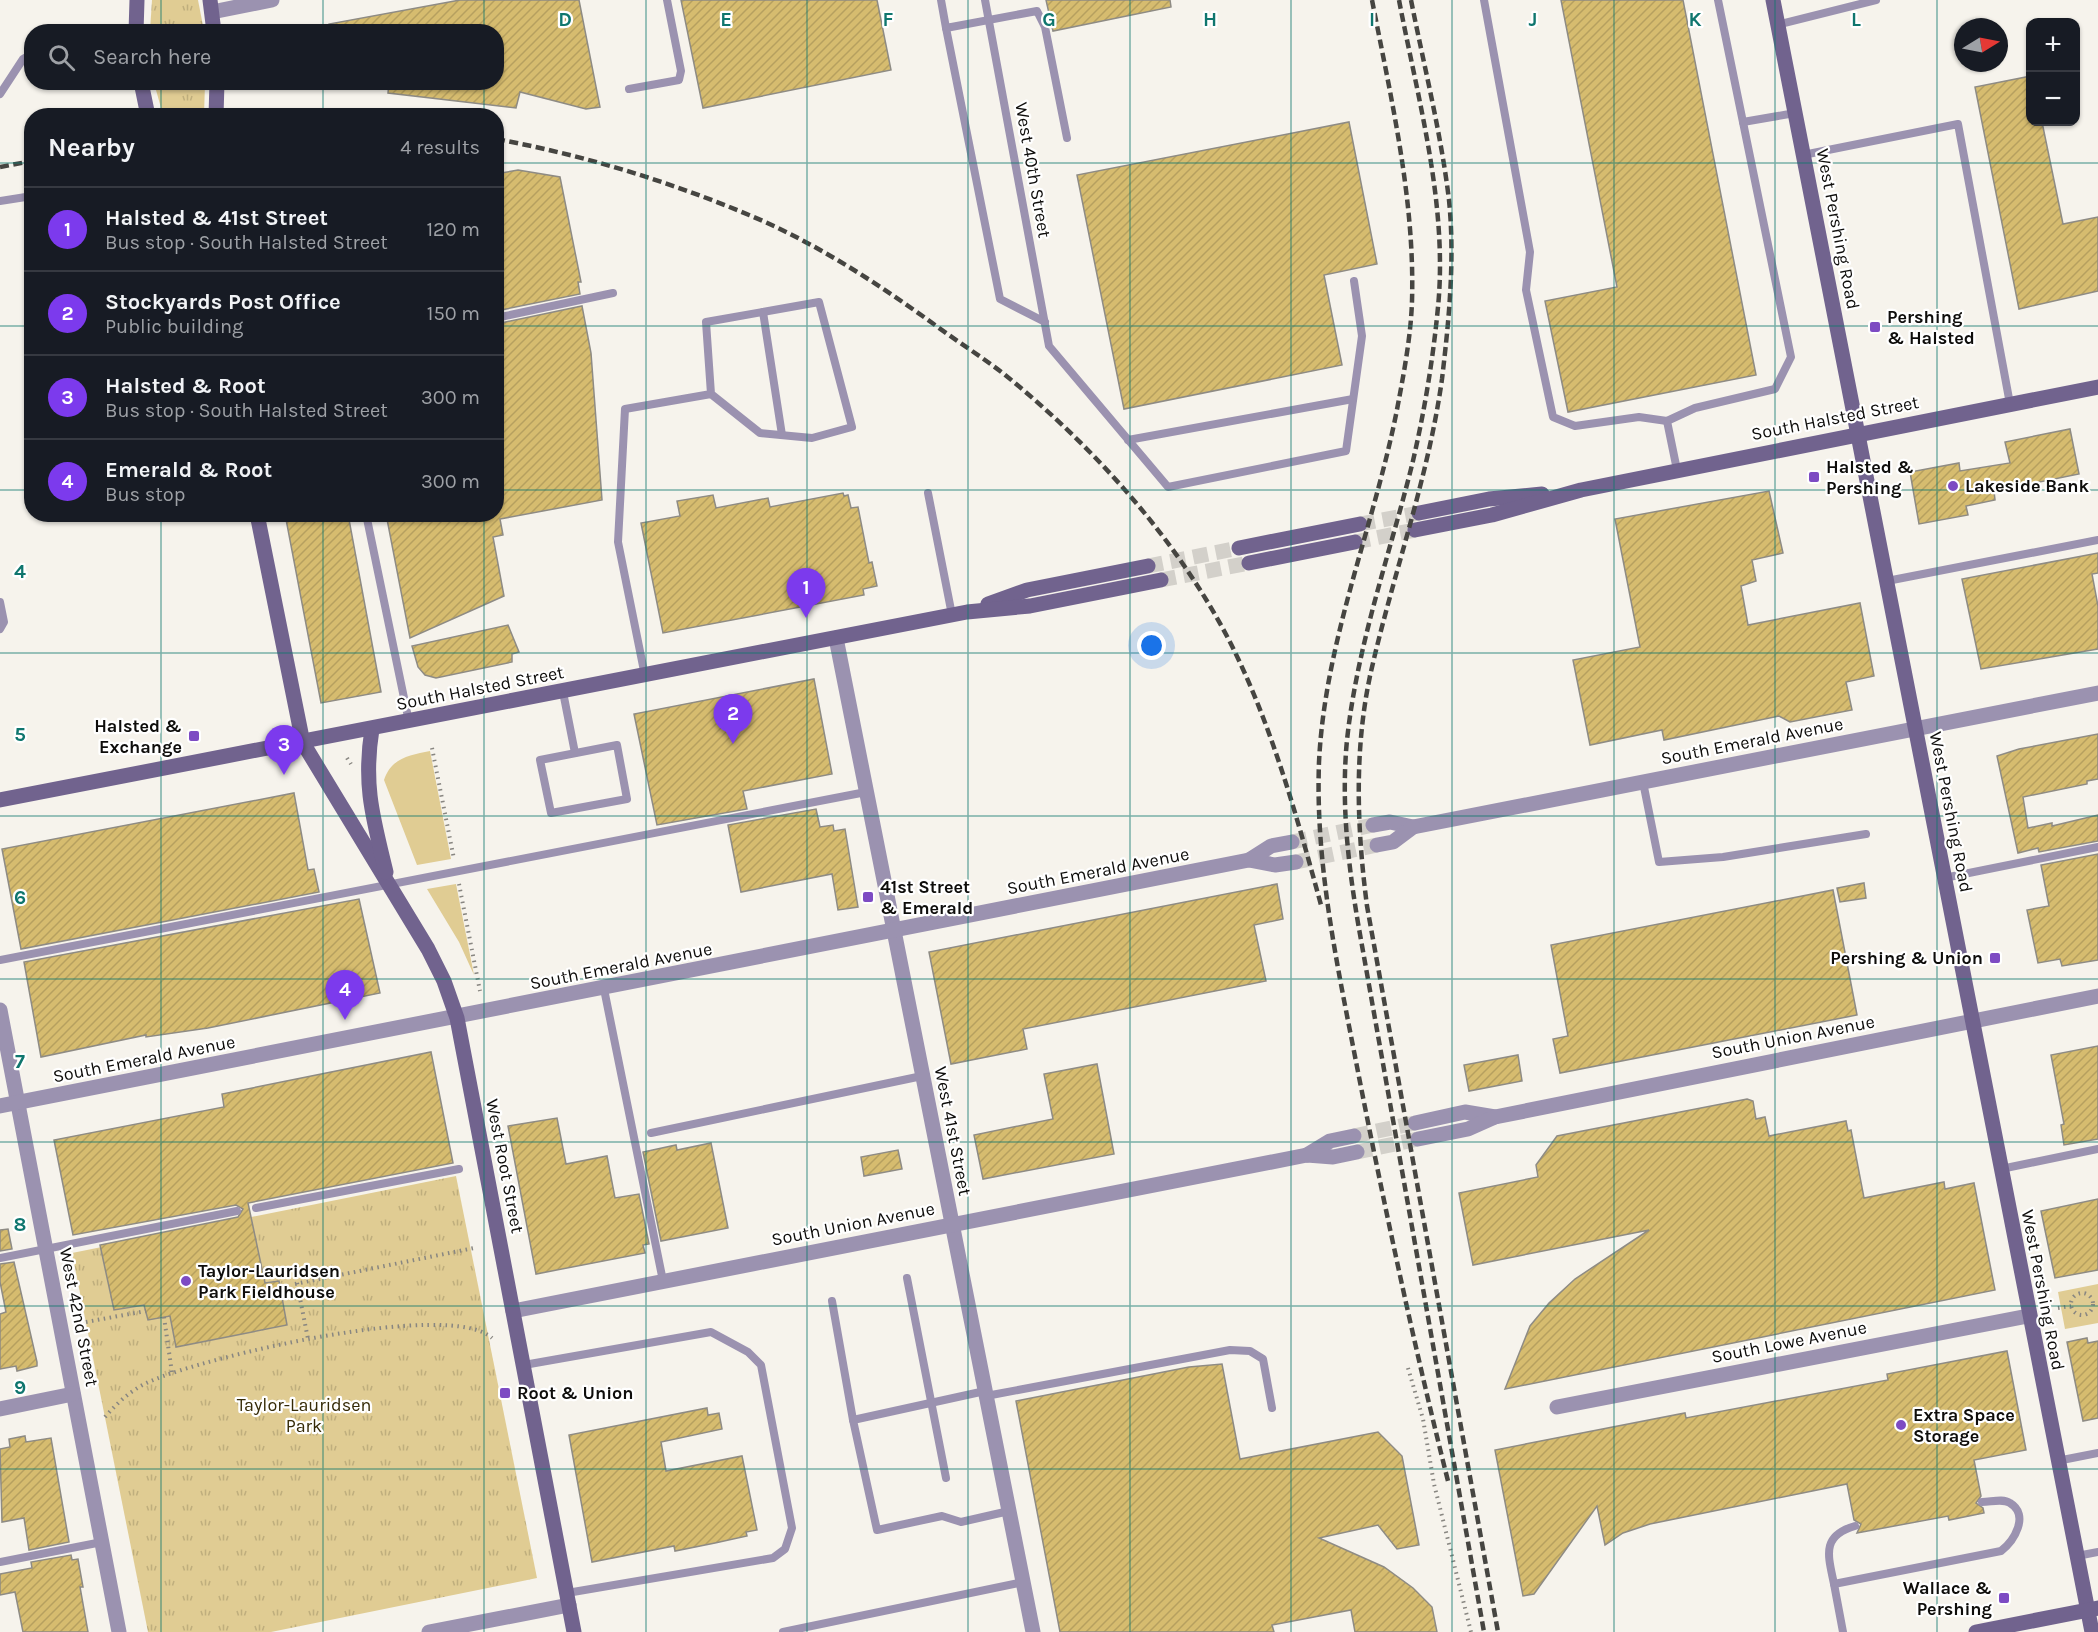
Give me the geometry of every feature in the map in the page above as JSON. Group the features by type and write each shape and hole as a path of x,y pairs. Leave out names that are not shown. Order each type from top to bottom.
{"main road":[{"path":"136,24 137,0"},
{"name":"West Pershing Road","path":"1773,0 2028,1316 2077,1556 2093,1610 2092,1632"},
{"path":"211,6 213,24"},
{"path":"143,90 146,108"},
{"path":"216,108 217,90"},
{"name":"South Halsted Street","path":"1415,530 1492,515 1581,490 2098,387"},
{"name":"South Halsted Street","path":"1419,513 1489,499 1581,490"},
{"name":"West Root Street","path":"259,522 303,743 428,949 444,981 457,1018 574,1632"},
{"path":"1239,548 1360,524"},
{"path":"1249,563 1355,542"},
{"name":"South Halsted Street","path":"960,613 1027,590 1148,566"},
{"name":"South Halsted Street","path":"0,800 303,743 960,613 1030,606 1161,580"},
{"path":"372,729 367,762 369,801 389,886"},
{"path":"1976,1632 2093,1610"}],"street":[{"path":"211,6 272,0"},
{"name":"West 41st Street","path":"836,638 1033,1632"},
{"name":"South Emerald Avenue","path":"1373,825 1390,822 1413,827 2098,693"},
{"name":"South Emerald Avenue","path":"1377,845 1394,842 1413,827"},
{"name":"South Emerald Avenue","path":"0,1107 1249,860 1271,846 1292,842"},
{"name":"South Emerald Avenue","path":"1249,860 1275,865 1296,862"},
{"name":"South Union Avenue","path":"1418,1139 1468,1129 1495,1117 2098,996"},
{"name":"West 42nd Street","path":"0,1010 119,1632"},
{"name":"South Union Avenue","path":"1415,1123 1465,1113 1495,1117"},
{"name":"South Union Avenue","path":"1307,1155 1330,1141 1354,1136"},
{"name":"South Union Avenue","path":"513,1311 1307,1155 1333,1157 1357,1152"},
{"name":"South Lowe Avenue","path":"1557,1407 2028,1316"},
{"path":"0,1409 74,1394"},
{"path":"429,1632 568,1599"}],"lane":[{"path":"629,88 679,80 681,71 667,0"},
{"path":"940,0 1000,298 1045,322"},
{"name":"West 40th Street","path":"985,0 1049,346 1128,440"},
{"path":"1484,0 1530,252 1526,290 1553,417 1575,426 1639,417 1667,421 1695,408 1776,389 1791,357 1718,0"},
{"path":"1777,25 1876,0"},
{"path":"946,28 1037,11 1045,27 1068,138"},
{"path":"0,94 24,58"},
{"path":"1743,122 1795,113"},
{"path":"1803,155 1959,124 2010,404"},
{"path":"0,201 24,197"},
{"path":"1128,440 1168,487 1346,451 1362,336 1354,281"},
{"path":"504,316 613,293"},
{"path":"819,302 852,427 812,438 760,433 711,394 706,322 763,312 819,302"},
{"path":"763,312 782,435"},
{"path":"645,676 618,542 625,409 711,394"},
{"path":"1128,440 1353,399"},
{"path":"1667,421 1677,470"},
{"path":"928,493 960,613"},
{"path":"368,522 409,722"},
{"path":"1887,582 2098,540"},
{"path":"0,602 4,622 0,629"},
{"path":"563,692 575,753"},
{"path":"617,745 627,799 551,813 540,760 575,753 617,745"},
{"path":"1643,782 1659,862 1723,857 1866,834"},
{"path":"0,960 866,792"},
{"path":"1944,878 2098,848"},
{"path":"604,989 663,1281"},
{"path":"651,1133 922,1076"},
{"path":"2001,1169 2098,1149"},
{"path":"256,1208 459,1168"},
{"path":"0,1258 237,1211"},
{"path":"907,1278 946,1478"},
{"path":"832,1301 853,1420 877,1530 942,1516 961,1522 1009,1511"},
{"path":"524,1365 711,1332 748,1352 761,1365 792,1528 785,1549 773,1558 568,1599"},
{"path":"853,1420 932,1403 1172,1359 1243,1349 1263,1359 1272,1408"},
{"path":"2057,1461 2098,1454"},
{"path":"1834,1584 2001,1551 2014,1539 2018,1528 2016,1511 2012,1503 2003,1500 1982,1502"},
{"path":"1843,1632 1829,1558 1830,1544 1834,1536 1842,1530 1856,1526"},
{"path":"0,1562 102,1542"},
{"path":"2077,1556 2098,1552"},
{"path":"783,1632 1023,1582"}],"path":[{"path":"347,758 351,764"},
{"path":"308,1339 296,1284 474,1248"},
{"path":"2080,1292 2087,1293 2095,1302 2091,1310 2082,1315 2074,1312 2071,1306 2071,1299 2080,1292"},
{"path":"2058,1308 2071,1306"},
{"path":"86,1322 146,1311"},
{"path":"164,1317 172,1373"},
{"path":"105,1417 122,1398 149,1381 235,1354 308,1339 406,1326 466,1326 485,1332 492,1338"},
{"path":"1408,1368 1423,1419 1434,1484 1471,1632"}],"green space":[{"path":"152,0 198,0 203,24 150,24"},
{"path":"156,90 205,90 204,108 161,108"},
{"path":"430,751 451,859 417,865 384,780 396,762"},
{"path":"456,884 474,975 459,942 427,889"},
{"name":"Taylor-Lauridsen Park","path":"456,1176 537,1578 271,1632 148,1632 72,1253"},
{"path":"2098,1284 2098,1323 2065,1329 2058,1292"}],"building":[{"path":"460,0 579,0 600,107 586,109 520,92 516,108 388,93 388,90 504,90 504,24 329,24"},
{"path":"681,0 877,0 891,70 703,108"},
{"path":"1046,0 1170,0 1171,7 1053,31"},
{"path":"1561,0 1683,0 1756,375 1568,412 1545,301 1617,287"},
{"path":"2026,77 2026,126 2043,126 2063,224 2098,217 2098,291 2019,309 1975,87"},
{"path":"1349,122 1377,264 1324,275 1342,365 1124,409 1077,175"},
{"path":"518,170 560,177 581,282 578,282 580,294 504,309 504,173"},
{"path":"582,306 591,353 602,500 504,518 504,322"},
{"path":"2070,429 2079,474 1994,491 1995,500 1966,506 1968,515 1919,524 1910,472 1959,463 1960,471 2010,463 2005,442"},
{"path":"1769,491 1783,553 1752,560 1756,581 1741,586 1748,625 1860,603 1874,676 1846,682 1852,710 1790,722 1779,716 1664,740 1662,730 1590,745 1573,660 1640,647 1615,519"},
{"path":"843,493 844,496 848,495 851,508 858,507 869,563 872,562 877,586 863,589 864,595 663,633 641,523 680,516 677,501 713,495 716,508 768,498 770,507"},
{"path":"287,522 349,522 381,692 321,703"},
{"path":"388,522 501,522 503,535 493,537 504,596 410,638"},
{"path":"2098,553 2098,573 2092,574 2098,606 2098,649 1981,669 1962,579"},
{"path":"508,625 519,652 512,654 512,662 436,678 425,675 418,667 412,646"},
{"path":"814,679 832,774 743,791 747,809 657,825 634,714"},
{"path":"2098,734 2098,779 2087,781 2087,784 2023,797 2028,828 2052,823 2052,826 2098,815 2098,841 2039,852 2038,848 2018,853 1997,756 2019,749"},
{"path":"294,793 308,870 314,869 319,892 21,949 2,849"},
{"path":"816,809 820,827 833,825 834,831 845,829 858,907 838,910 832,874 741,892 728,825"},
{"path":"2098,854 2098,960 2062,966 2060,959 2038,963 2027,910 2049,906 2041,865"},
{"path":"1864,883 1866,898 1840,902 1837,888"},
{"path":"1277,884 1283,919 1254,925 1266,981 1023,1029 1027,1049 951,1064 929,952"},
{"path":"1833,890 1857,1015 1560,1073 1553,1039 1568,1036 1551,945"},
{"path":"359,899 380,993 208,1028 146,1037 146,1035 41,1057 24,962"},
{"path":"2098,1046 2098,1139 2064,1145 2061,1125 2064,1124 2051,1055"},
{"path":"431,1052 453,1163 248,1203 265,1283 279,1281 287,1325 176,1347 170,1316 148,1320 144,1305 114,1310 100,1245 238,1217 243,1209 236,1205 73,1235 54,1140 224,1107 222,1094"},
{"path":"1518,1055 1522,1081 1469,1091 1464,1065"},
{"path":"1097,1064 1114,1154 983,1179 974,1135 1053,1119 1044,1074"},
{"path":"1747,1099 1753,1101 1756,1119 1765,1117 1769,1136 1846,1121 1848,1131 1851,1130 1864,1198 1944,1182 1945,1189 1974,1183 1995,1290 1505,1389 1530,1326 1549,1303 1575,1279 1649,1230 1473,1265 1459,1193 1538,1177 1536,1165 1557,1136"},
{"path":"557,1118 566,1164 607,1156 615,1198 639,1194 649,1244 643,1245 645,1253 536,1274 508,1126"},
{"path":"711,1143 728,1228 661,1241 643,1152 676,1145 677,1150"},
{"path":"898,1150 902,1169 864,1176 861,1157"},
{"path":"2098,1199 2098,1270 2055,1278 2041,1211"},
{"path":"8,1229 12,1249 0,1251 0,1230"},
{"path":"14,1262 37,1362 37,1366 17,1371 16,1366 0,1369 0,1314 6,1312 0,1282 0,1264"},
{"path":"2087,1338 2088,1343 2098,1341 2098,1418 2083,1421 2067,1342"},
{"path":"2007,1351 2026,1450 1974,1460 1981,1496 1976,1503 1983,1508 1984,1513 1949,1520 1948,1516 1857,1533 1861,1524 1854,1520 1847,1484 1650,1524 1623,1533 1605,1545 1597,1506 1534,1594 1523,1596 1495,1450 1685,1413 1686,1418 1888,1380 1887,1374"},
{"path":"1222,1364 1240,1459 1378,1432 1402,1456 1419,1545 1397,1549 1378,1525 1319,1538 1384,1567 1413,1588 1432,1607 1437,1632 1355,1632 1351,1610 1272,1625 1274,1632 1060,1632 1016,1401 1189,1367"},
{"path":"707,1408 708,1415 719,1413 722,1429 661,1442 666,1471 742,1456 757,1530 746,1532 747,1536 675,1551 674,1546 592,1562 569,1435"},
{"path":"25,1436 26,1442 51,1438 69,1542 29,1550 24,1518 2,1522 0,1449 10,1447 9,1439"},
{"path":"71,1555 72,1560 78,1559 83,1587 80,1587 88,1632 23,1632 15,1592 0,1595 0,1574 32,1568 31,1562"}],"tunnel":[{"path":"1360,524 1419,513"},
{"path":"1355,542 1415,530"},
{"path":"1148,566 1239,548"},
{"path":"1161,580 1249,563"},
{"path":"1292,842 1373,825"},
{"path":"1296,862 1377,845"},
{"path":"1354,1136 1415,1123"},
{"path":"1357,1152 1418,1139"}],"railway":[{"path":"1372,0 1406,187 1410,225 1412,301 1409,338 1399,399 1378,489 1341,624 1323,715 1319,762 1321,841 1336,960 1369,1128 1390,1231 1449,1485"},
{"path":"1399,0 1435,191 1439,230 1438,307 1431,367 1416,446 1358,670 1347,740 1345,809 1351,878 1358,923 1484,1632"},
{"path":"1411,0 1446,175 1451,222 1450,290 1445,357 1436,417 1419,491 1379,639 1365,705 1359,762 1359,819 1367,906 1498,1632"},
{"path":"504,140 593,161 656,180 749,215 798,238 868,279 913,309 1004,374 1070,432 1131,497 1160,532 1186,568 1231,644 1271,739 1293,805 1321,905"},
{"path":"0,167 24,162"}],"place":[{"name":"Pershing & Halsted","path":"1875,327"},
{"name":"Halsted & Pershing","path":"1814,477"},
{"name":"Lakeside Bank","path":"1953,486"},
{"name":"Halsted & 41st Street","path":"806,618"},
{"name":"Halsted & Exchange","path":"194,736"},
{"name":"Stockyards Post Office","path":"733,744"},
{"name":"Halsted & Root","path":"284,775"},
{"name":"41st Street & Emerald","path":"868,897"},
{"name":"Pershing & Union","path":"1995,958"},
{"name":"Emerald & Root","path":"345,1020"},
{"name":"Taylor-Lauridsen Park Fieldhouse","path":"186,1281"},
{"name":"Root & Union","path":"505,1393"},
{"name":"Extra Space Storage","path":"1901,1425"},
{"name":"Wallace & Pershing","path":"2004,1598"}]}
